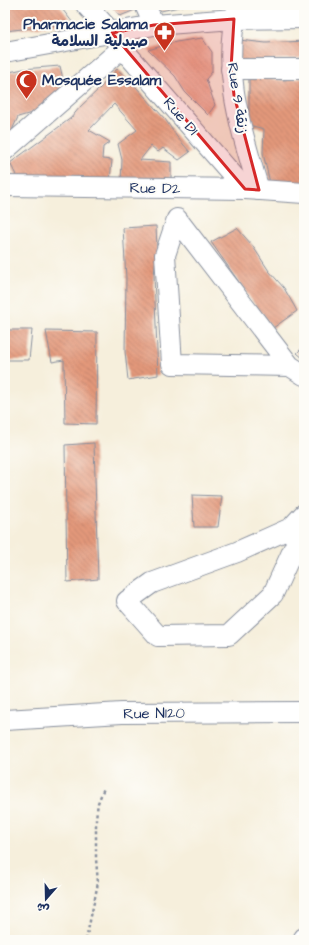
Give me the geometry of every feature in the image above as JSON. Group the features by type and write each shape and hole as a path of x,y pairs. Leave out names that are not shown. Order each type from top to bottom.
{"street":[{"name":"Rue D1","path":"86,5 252,190"},
{"path":"145,5 154,25"},
{"path":"5,52 117,41 154,25 236,12 304,18"},
{"name":"Rue 9 زنقة","path":"236,12 231,69 252,190"},
{"path":"5,150 117,41"},
{"path":"231,69 304,69"},
{"name":"Rue D2","path":"5,186 252,190 304,193"},
{"path":"177,219 181,226 297,371 172,364 165,255 177,219"},
{"path":"304,514 291,528 237,552 152,583 127,601 158,636 229,636 273,594 304,526"},
{"name":"Rue N120","path":"5,720 122,713 304,712"}],"path":[{"path":"86,940 98,882 96,818 98,803 104,788"}],"highlighted area":[{"path":"234,19 231,69 234,95 259,190 245,189 112,33 154,25"}],"building":[{"path":"5,5 59,5 73,23 5,31"},
{"path":"111,5 132,5 135,10 120,16"},
{"path":"156,5 183,5 183,6 161,11"},
{"path":"202,38 212,52 212,72 206,79 215,105 208,115 185,92 175,76 148,50 176,42"},
{"path":"239,40 266,43 304,41 304,58 240,62"},
{"name":"Mosquée Essalam","path":"60,66 65,88 35,112 18,117 7,141 5,141 5,73 23,69"},
{"path":"117,69 136,87 165,119 177,137 190,152 179,160 163,148 158,152 151,146 140,160 171,162 171,183 121,184 122,160 118,144 137,130 114,104 89,130 110,142 103,147 102,159 112,160 110,180 17,177 10,163 71,118"},
{"path":"249,76 283,80 304,78 304,189 271,187 263,153 264,129 249,125"},
{"path":"156,226 157,248 154,275 158,375 128,380 125,351 126,278 123,228"},
{"path":"237,228 252,245 269,271 284,288 297,311 273,328 211,242"},
{"path":"5,330 32,330 29,360 5,360"},
{"path":"46,331 97,332 96,424 65,423 64,360 52,362"},
{"path":"304,346 304,359 297,353"},
{"path":"94,443 98,579 67,582 65,445"},
{"path":"192,495 222,496 218,527 194,527"}],"place":[{"name":"Pharmacie Salama صيدلية السلامة","path":"164,52"},
{"name":"Mosquée Essalam","path":"27,100"}]}
